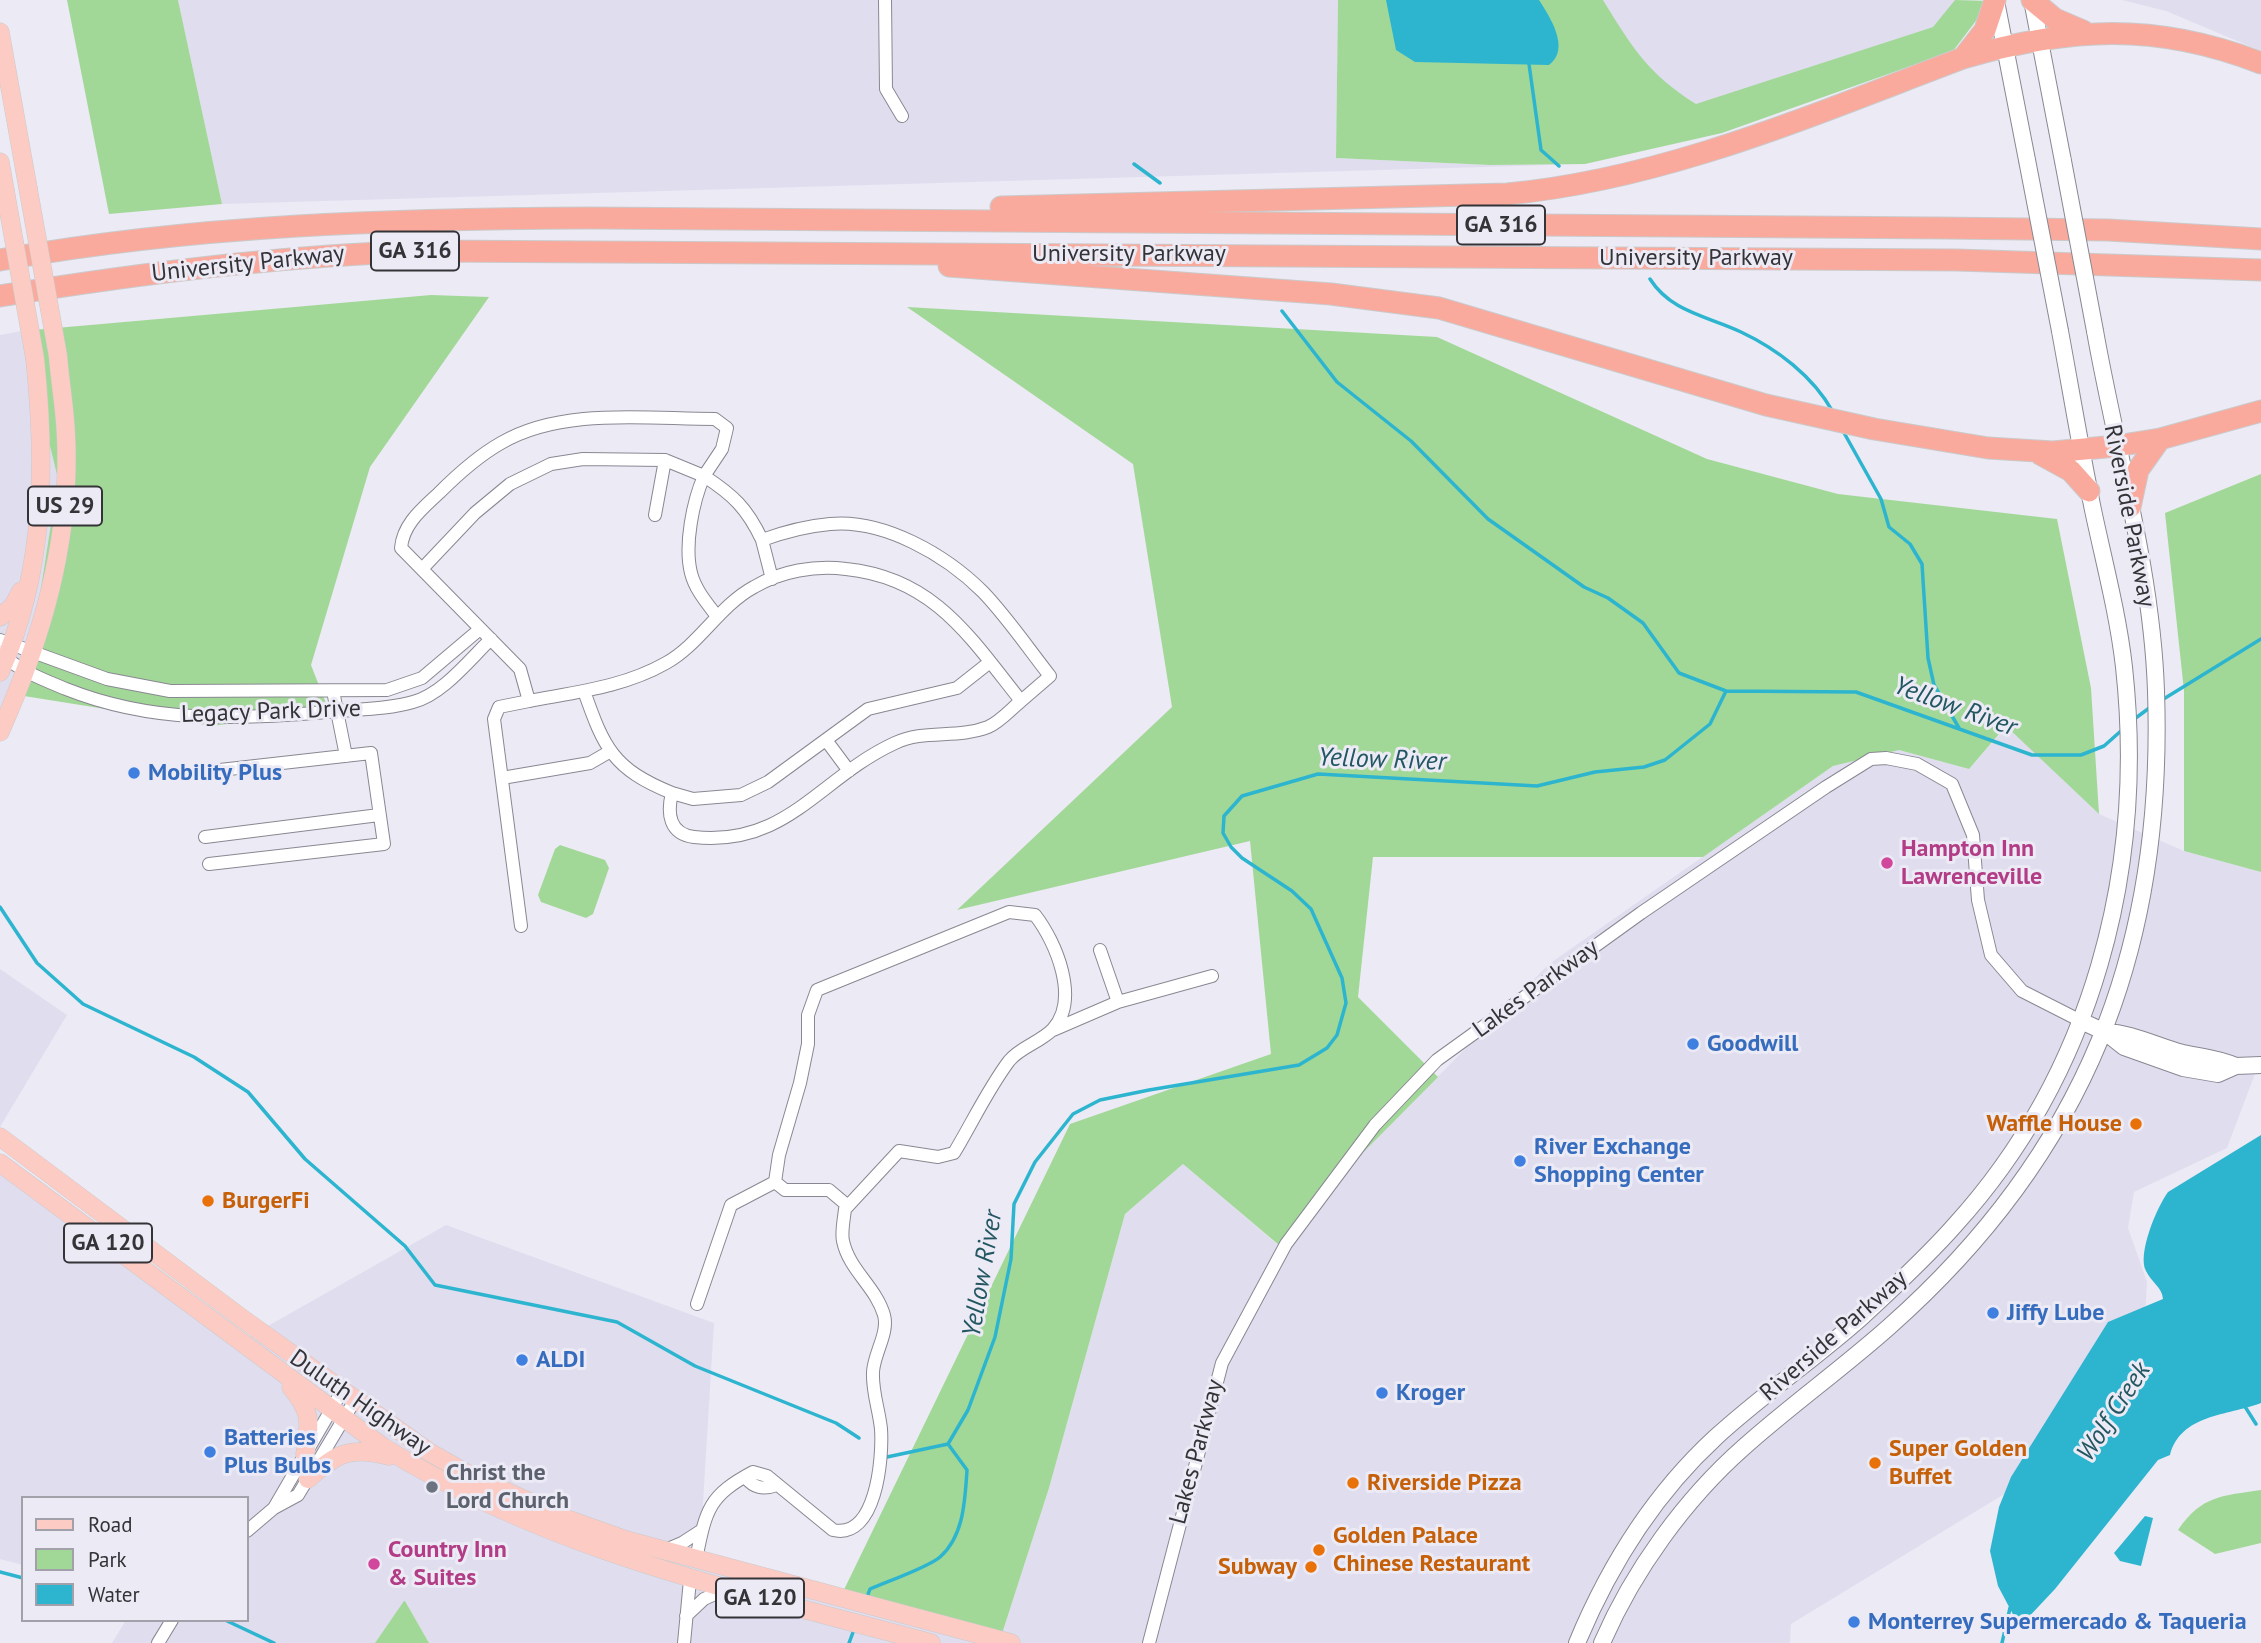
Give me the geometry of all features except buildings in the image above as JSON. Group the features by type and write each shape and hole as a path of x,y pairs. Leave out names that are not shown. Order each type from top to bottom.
{"highway":[{"path":"1963,58 1985,30 1996,0"},
{"path":"2032,0 2055,19 2085,32"},
{"path":"741,219 797,209 1092,206 1507,194 1604,180 1692,157 1963,58 2039,39 2085,32 2176,40 2261,63"},
{"name":"University Parkway","path":"0,260 164,236 427,219 2108,230 2261,239"},
{"name":"University Parkway","path":"0,296 181,269 309,255 485,250 1944,260 2122,263 2261,270"},
{"path":"832,253 908,263 1383,299 1480,318 1632,367 1777,408 1969,446 2038,453 2116,446 2160,439 2261,411"},
{"path":"2130,507 2138,470 2160,439"},
{"path":"2038,453 2071,471 2089,491"}],"main road":[{"name":"Riverside Parkway","path":"1577,1643 1600,1587 1651,1508 1715,1438 1836,1340 1956,1225 2015,1148 2041,1103 2081,1021 2104,955 2120,885 2130,805 2130,744 2124,670 1996,0"},
{"name":"Riverside Parkway","path":"1602,1643 1644,1565 1695,1498 1741,1449 1906,1312 1990,1227 2075,1097 2105,1032 2130,958 2144,898 2151,825 2156,690 2148,615 2130,507 2116,446 2032,0"},
{"name":"US 29","path":"0,32 58,356 66,436 65,513 51,594 27,673 0,732"},
{"name":"US 29","path":"0,162 35,359 42,459 32,572 4,653"},
{"path":"0,617 13,606 32,572"},
{"path":"2081,1021 2105,1032 2124,1047 2183,1068 2218,1074 2236,1066 2261,1065"},
{"name":"Duluth Highway","path":"0,1137 348,1396 429,1452 470,1475 567,1519 663,1551 1011,1643"},
{"name":"Duluth Highway","path":"0,1163 402,1459 510,1516 590,1547 690,1580 931,1643"},
{"path":"273,1365 307,1407 310,1424 305,1454"},
{"path":"308,1479 332,1458 351,1451 372,1451 402,1459"},
{"path":"590,1547 670,1567 696,1559"},
{"path":"690,1580 715,1575 795,1594 804,1589"}],"street":[{"path":"885,0 886,89 902,116"},
{"path":"529,701 520,669 401,548 402,536 413,518 468,465 502,442 538,427 589,419 715,419 727,428 722,449 704,475 691,520 690,571 696,588 716,615"},
{"path":"422,569 475,513 510,484 551,464 583,459 665,460 704,475 749,512 762,540 772,579"},
{"path":"655,515 665,460"},
{"path":"672,793 668,811 672,826 686,836 718,839 742,836 768,828 866,758 908,738 919,735 961,735 990,726 1050,676 985,594 937,556 901,538 867,527 832,523 787,531 762,540"},
{"path":"521,926 494,719 499,707 584,691 634,678 669,662 716,615 755,586 793,571 829,567 865,571 896,579 928,596 960,624 1021,701"},
{"name":"Legacy Park Drive","path":"4,653 34,653 107,679 170,691 387,690 422,678 481,629"},
{"name":"Legacy Park Drive","path":"4,653 27,673 137,712 169,717 254,718 414,702 441,687 491,639"},
{"path":"584,691 609,752 646,783 693,799 741,795 768,782 869,709 957,688 990,662"},
{"path":"333,691 345,756"},
{"path":"826,740 849,771"},
{"path":"502,778 590,763 609,752"},
{"path":"209,864 384,844 371,753 211,771"},
{"name":"Lakes Parkway","path":"1149,1643 1222,1363 1286,1244 1375,1125 1437,1060 1641,913 1826,787 1871,759 1886,758 1917,764 1952,784 1973,835 1978,900 1991,955 2022,991 2081,1021"},
{"path":"205,837 380,815"},
{"path":"775,1182 779,1155 805,1057 808,1015 817,990 1009,912 1034,915 1047,931 1065,985 1064,1004 1052,1030"},
{"path":"1100,950 1118,1002"},
{"path":"696,1559 702,1530 719,1493 745,1477 752,1485 767,1489 777,1485 820,1521 833,1530 844,1533 855,1528 866,1514 873,1498 880,1467 881,1428 873,1396 874,1367 885,1318 877,1298 856,1272 843,1240 847,1208 899,1151 938,1157 954,1153 1011,1058 1052,1030 1118,1002 1212,976"},
{"path":"775,1182 785,1190 828,1190 847,1208"},
{"path":"697,1304 731,1205 775,1182"},
{"path":"248,1530 274,1508 298,1495 348,1396"},
{"path":"274,1508 305,1454 338,1413"},
{"path":"663,1551 702,1530"},
{"path":"684,1643 690,1580"},
{"path":"686,1616 704,1599 726,1589"},
{"path":"158,1643 171,1622"}],"shaded area":[{"path":"178,0 1338,0 1336,158 1490,165 1585,164 222,204"},
{"path":"1603,0 1956,2 1933,27 1696,105 1669,87 1638,57"},
{"path":"2122,0 2261,0 2261,51 2166,11"},
{"path":"22,331 58,479 24,696 0,734 0,335"},
{"path":"2007,726 2099,814 2184,851 2261,872 2261,1058 2227,1148 2134,1192 2128,1228 2147,1282 2144,1335 2029,1479 1791,1624 1790,1643 999,1643 1049,1488 1125,1214 1183,1164 1285,1251 1313,1203 1549,964 1833,766 1899,750 1969,769"},
{"path":"0,969 67,1015 0,1127"},
{"path":"0,1163 245,1339 446,1225 714,1323 699,1568 990,1643 429,1643 405,1601 375,1643 112,1643 125,1622 248,1622 248,1496 21,1496 21,1564 0,1559"}],"green space":[{"path":"67,0 178,0 222,204 109,214"},
{"path":"1338,0 1603,0 1642,58 1665,82 1696,104 1933,27 1955,0 1991,1 1953,51 1722,133 1585,164 1490,165 1336,158"},
{"path":"431,295 489,297 370,467 311,665 329,711 212,726 24,696 58,479 22,331"},
{"path":"907,307 1437,337 1707,459 1838,494 2057,519 2091,688 2099,814 2006,726 1969,769 1899,750 1833,766 1703,857 1373,857 1358,997 1438,1077 1313,1203 1286,1251 1183,1164 1125,1214 1049,1488 999,1643 839,1600 1070,1124 1271,1054 1250,841 957,910 1172,707 1133,464"},
{"path":"2261,474 2261,872 2184,851 2184,691 2165,513"},
{"path":"560,845 605,860 609,868 593,914 586,918 541,902 538,895 555,849"},
{"path":"2261,1490 2261,1543 2215,1554 2178,1530 2196,1510 2214,1499"},
{"path":"404,1601 429,1643 375,1643"}],"water":[{"path":"1386,0 1539,0 1556,33 1558,50 1549,65 1415,62 1396,50"},
{"path":"2261,1135 2261,1403 2207,1418 2184,1431 2170,1455 2158,1460 2055,1589 2024,1622 2016,1620 1998,1586 1990,1551 1999,1507 2011,1477 2108,1322 2163,1299 2161,1291 2146,1271 2144,1254 2154,1219 2168,1192"},
{"path":"2145,1516 2153,1518 2141,1566 2120,1561 2114,1553"}],"waterway":[{"path":"1529,64 1541,150 1559,166"},
{"path":"1134,164 1160,183"},
{"path":"1650,279 1668,299 1679,306 1741,332 1781,355 1805,375 1833,412"},
{"path":"1282,311 1337,382 1411,441 1488,519 1584,587 1608,598 1643,623 1679,673 1726,691 1856,692 2032,755 2081,755 2104,746 2122,730"},
{"path":"1843,431 1881,499 1889,527 1910,544 1922,564 1928,658 1934,685 1959,728"},
{"name":"Yellow River","path":"2162,700 2261,639"},
{"name":"Yellow River","path":"948,1444 968,1410 995,1337 1011,1259 1014,1204 1035,1162 1073,1114 1100,1100 1299,1065 1327,1048 1337,1035 1346,1003 1342,978 1311,909 1292,891 1242,858 1231,847 1223,833 1224,816 1242,796 1318,774 1537,786 1595,772 1644,767 1665,760 1710,724 1726,691"},
{"name":"Yellow River","path":"2133,720 2152,706"},
{"path":"0,907 37,963 83,1004 194,1057 248,1092 305,1159 405,1246 435,1285 617,1322 695,1366 836,1423 859,1438"},
{"path":"2244,1405 2256,1424"},
{"path":"883,1455 887,1457 948,1444"},
{"name":"Yellow River","path":"867,1597 870,1589 934,1561 954,1539 962,1517 967,1470 948,1444"},
{"path":"0,1572 21,1577"},
{"name":"Wolf Creek","path":"2002,1643 2010,1608"},
{"path":"229,1622 274,1643"},
{"name":"Yellow River","path":"849,1643 855,1627"}],"place":[{"name":"Mobility Plus","path":"134,773"},
{"name":"Hampton Inn Lawrenceville","path":"1887,863"},
{"name":"Goodwill","path":"1693,1044"},
{"name":"Waffle House","path":"2136,1124"},
{"name":"River Exchange Shopping Center","path":"1520,1161"},
{"name":"BurgerFi","path":"208,1201"},
{"name":"Jiffy Lube","path":"1993,1313"},
{"name":"ALDI","path":"522,1360"},
{"name":"Kroger","path":"1382,1393"},
{"name":"Batteries Plus Bulbs","path":"210,1452"},
{"name":"Super Golden Buffet","path":"1875,1463"},
{"name":"Riverside Pizza","path":"1353,1483"},
{"name":"Christ the Lord Church","path":"432,1487"},
{"name":"Golden Palace Chinese Restaurant","path":"1319,1550"},
{"name":"Country Inn & Suites","path":"374,1564"},
{"name":"Subway","path":"1311,1567"},
{"name":"Monterrey Supermercado & Taqueria","path":"1854,1622"}]}
